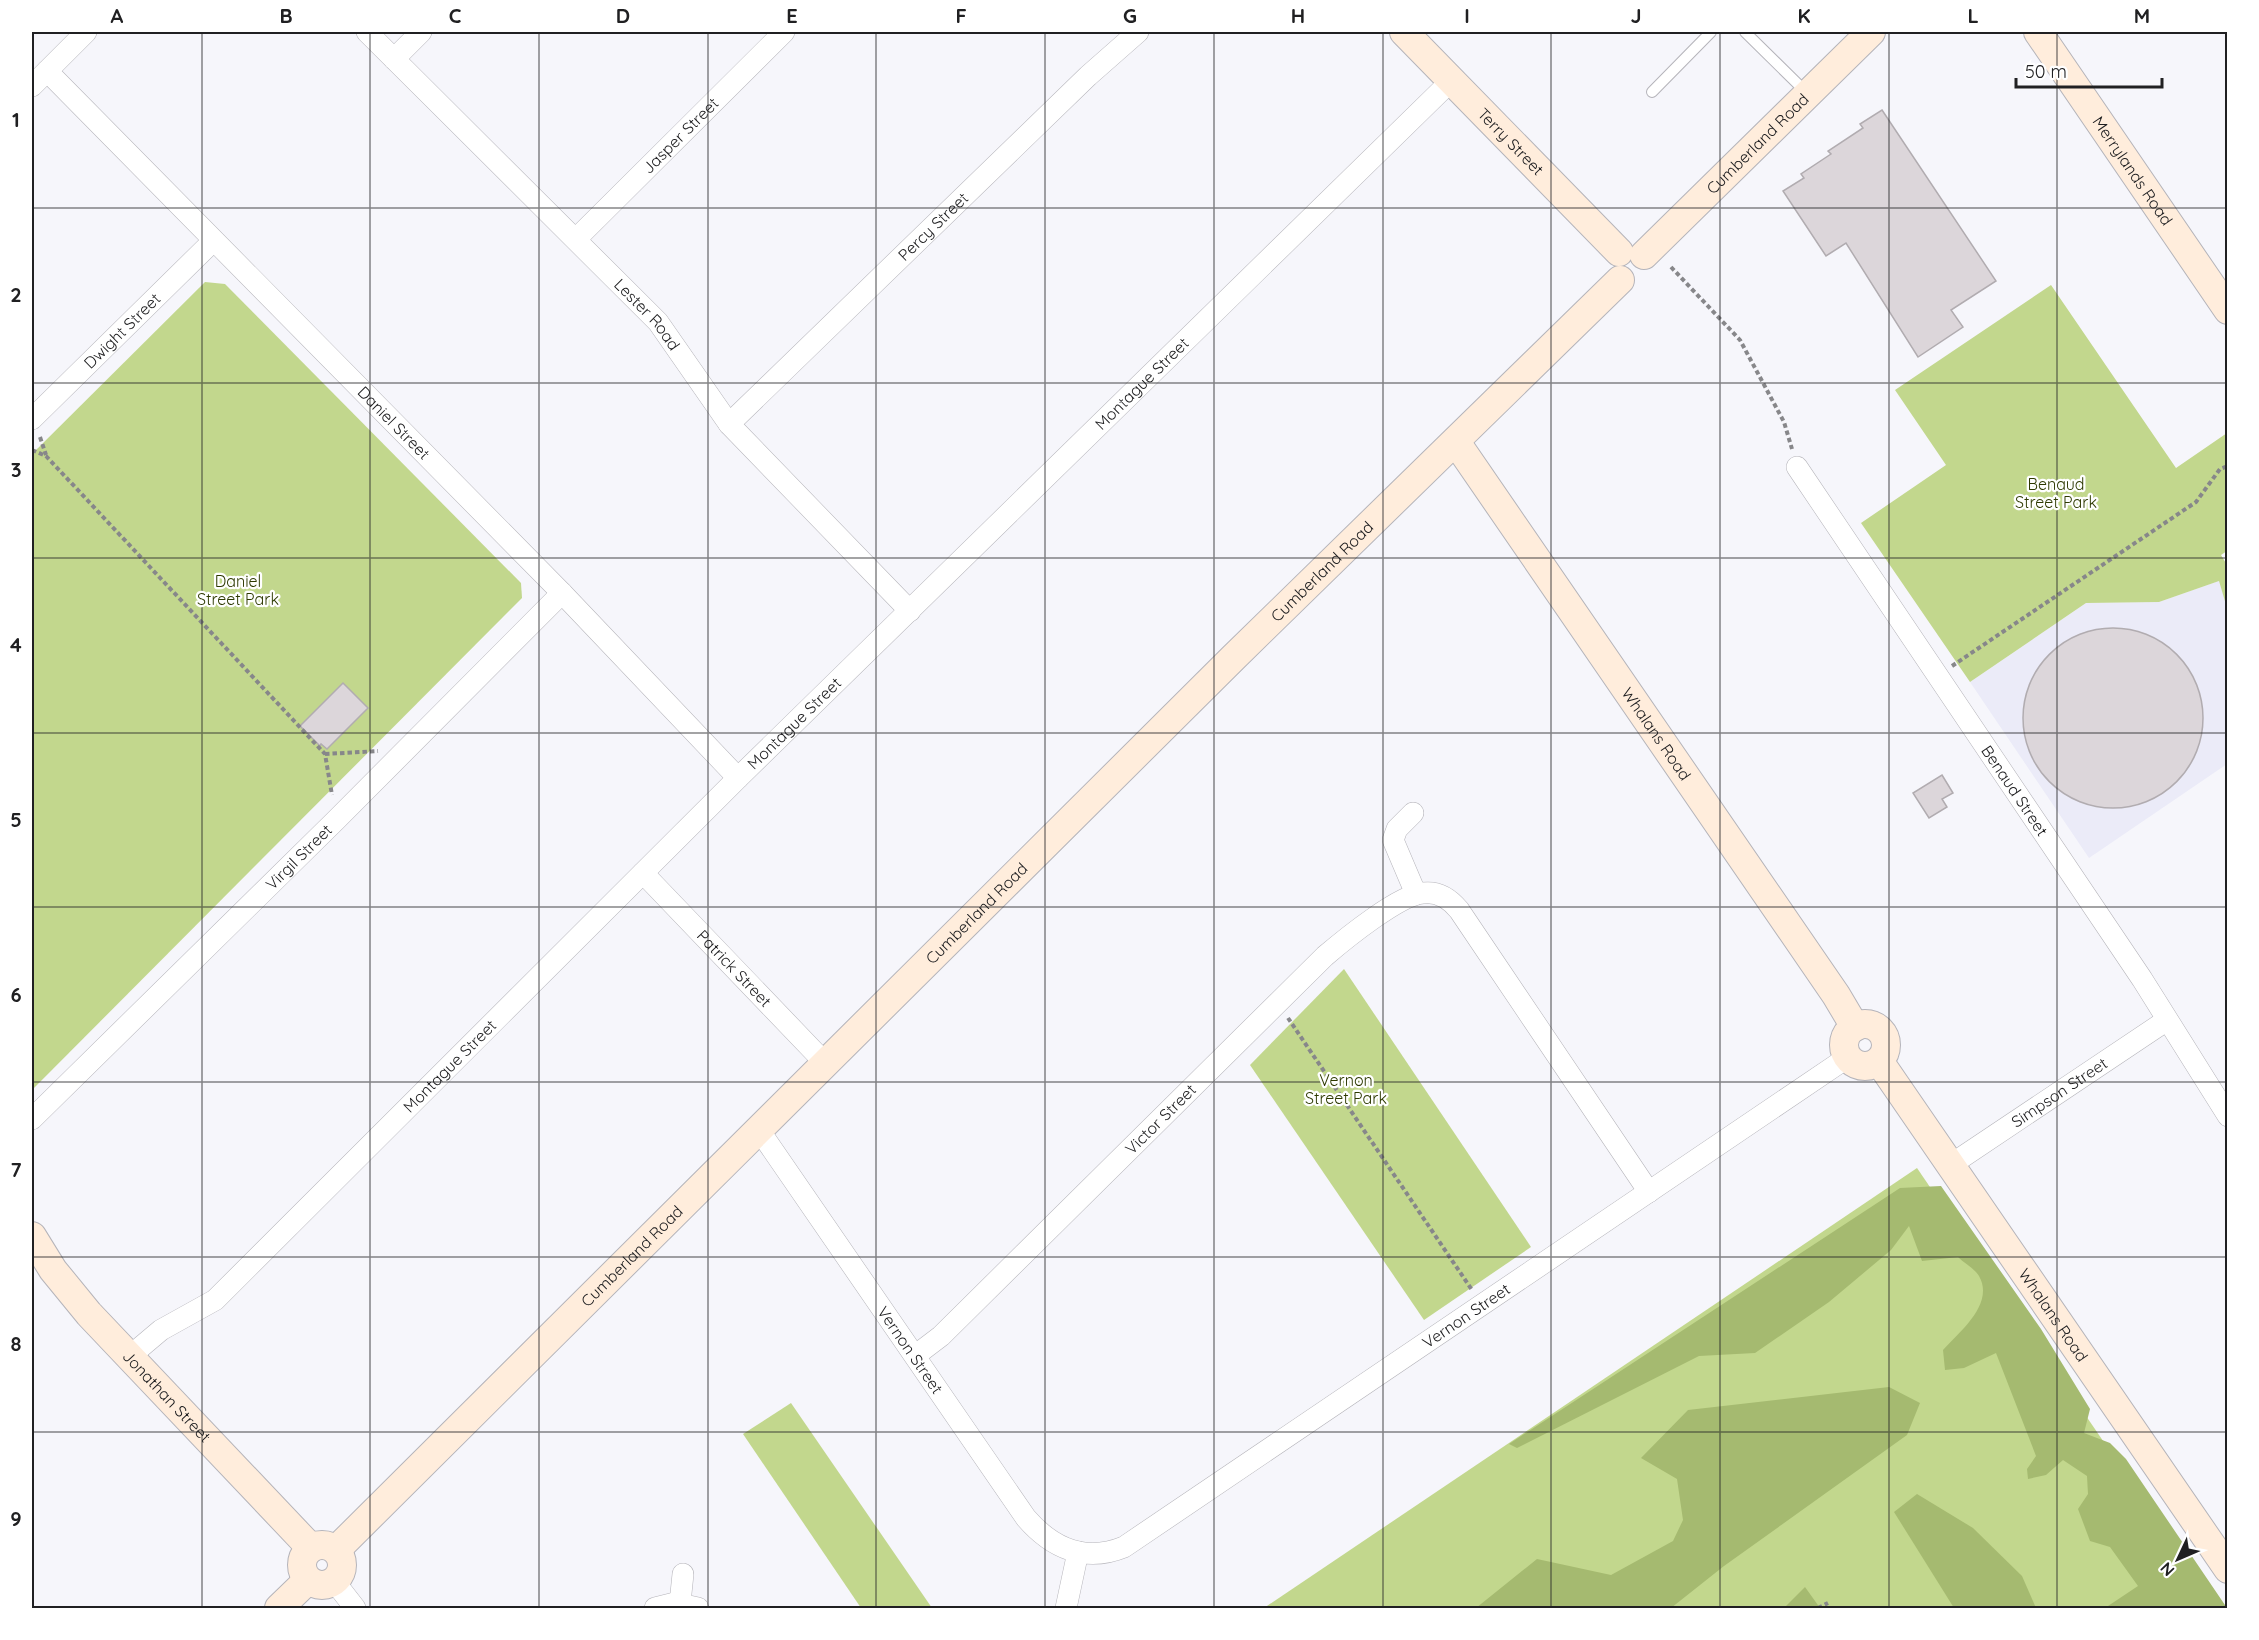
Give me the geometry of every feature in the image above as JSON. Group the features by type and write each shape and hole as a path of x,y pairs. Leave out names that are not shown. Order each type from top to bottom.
{"street":[{"path":"32,86 86,32"},
{"name":"Lester Road","path":"367,32 661,326 729,424 910,611"},
{"path":"394,58 421,32"},
{"name":"Jasper Street","path":"576,239 784,32"},
{"name":"Percy Street","path":"729,424 1088,76 1138,32"},
{"name":"Cumberland Road","path":"323,1549 759,1130 1233,658 1620,280 1613,271 1612,265 1631,254 1808,94 1871,32"},
{"name":"Merrylands Road","path":"2037,32 2228,310"},
{"name":"Terry Street","path":"1410,33 1452,80 1631,254"},
{"name":"Daniel Street","path":"47,71 562,593 738,778"},
{"name":"Montague Street","path":"129,1357 161,1330 214,1300 738,778 1452,80"},
{"name":"Dwight Street","path":"32,419 213,241"},
{"name":"Whalans Road","path":"1456,442 1855,1027"},
{"name":"Benaud Street","path":"1797,467 1939,675 2228,1116"},
{"name":"Virgil Street","path":"32,1119 336,820 562,593"},
{"path":"1413,813 1395,832 1394,840 1402,867 1416,894 1440,895 1459,910 1649,1192"},
{"name":"Patrick Street","path":"643,873 826,1064"},
{"name":"Victor Street","path":"916,1355 941,1336 1334,949 1396,904 1416,894"},
{"name":"Simpson Street","path":"1952,1164 2167,1020"},
{"path":"1869,1025 1881,1032 1886,1045 1880,1061 1862,1066 1848,1057 1845,1041 1855,1027 1869,1025"},
{"name":"Vernon Street","path":"759,1130 1026,1518 1048,1540 1078,1552 1102,1554 1124,1547 1848,1057"},
{"name":"Whalans Road","path":"1880,1061 2228,1569"},
{"name":"Jonathan Street","path":"32,1236 70,1292 129,1357 323,1549"},
{"path":"323,1549 302,1563 355,1608"},
{"path":"1066,1608 1078,1552"},
{"path":"655,1608 689,1606 683,1574"},
{"path":"279,1608 321,1580"}],"lane":[{"path":"1652,92 1711,32"},
{"path":"1746,32 1808,94"}],"path":[{"path":"1671,267 1740,340 1784,422 1797,467"},
{"path":"32,450 46,456 325,754 336,820"},
{"path":"1939,675 2196,502 2220,469 2228,466"},
{"path":"325,754 406,749"},
{"path":"1279,1004 1483,1305"},
{"path":"1818,1608 1828,1603"}],"shaded area":[{"path":"2219,581 2228,608 2227,764 2089,858 1970,682 2086,603 2159,602"}],"green space":[{"name":"Daniel Street Park","path":"205,282 225,284 521,583 522,598 32,1090 32,454"},
{"name":"Benaud Street Park","path":"2051,285 2176,468 2227,433 2227,551 2221,555 2227,565 2227,608 2219,581 2159,602 2086,603 1970,682 1861,523 1946,465 1895,390"},
{"name":"Vernon Street Park","path":"1344,969 1531,1247 1424,1320 1250,1065"},
{"path":"1917,1168 2217,1608 1264,1608"},
{"path":"1941,1186 2041,1329 2090,1409 2084,1433 2110,1443 2126,1459 2227,1608 2109,1608 2108,1606 2138,1586 2110,1547 2090,1541 2078,1509 2088,1494 2087,1476 2063,1460 2046,1475 2028,1479 2027,1469 2036,1456 1996,1353 1964,1368 1945,1370 1943,1350 1973,1317 1979,1307 1983,1286 1977,1273 1958,1257 1922,1261 1909,1226 1891,1250 1829,1302 1755,1353 1699,1356 1517,1448 1509,1444 1900,1188"},
{"path":"1889,1387 1920,1403 1907,1435 1724,1566 1671,1608 1476,1608 1537,1559 1611,1575 1673,1541 1683,1520 1677,1479 1641,1458 1688,1410"},
{"path":"791,1403 932,1608 861,1608 743,1434"},
{"path":"1917,1494 1973,1528 2022,1576 2036,1608 1954,1608 1894,1512"},
{"path":"1805,1587 1820,1608 1784,1608"}],"building":[{"path":"1882,110 1996,281 1951,310 1963,327 1918,357 1846,243 1826,256 1783,191 1804,178 1801,174 1831,154 1828,151 1863,128 1860,124"},
{"path":"2113,628 2147,635 2176,655 2196,684 2203,718 2196,752 2176,781 2147,801 2113,808 2079,801 2050,781 2030,752 2023,718 2030,684 2050,655 2079,635"},
{"path":"343,683 368,708 327,749 321,744 320,746 300,726"},
{"path":"1942,775 1953,793 1942,799 1947,807 1929,818 1913,793"}]}
